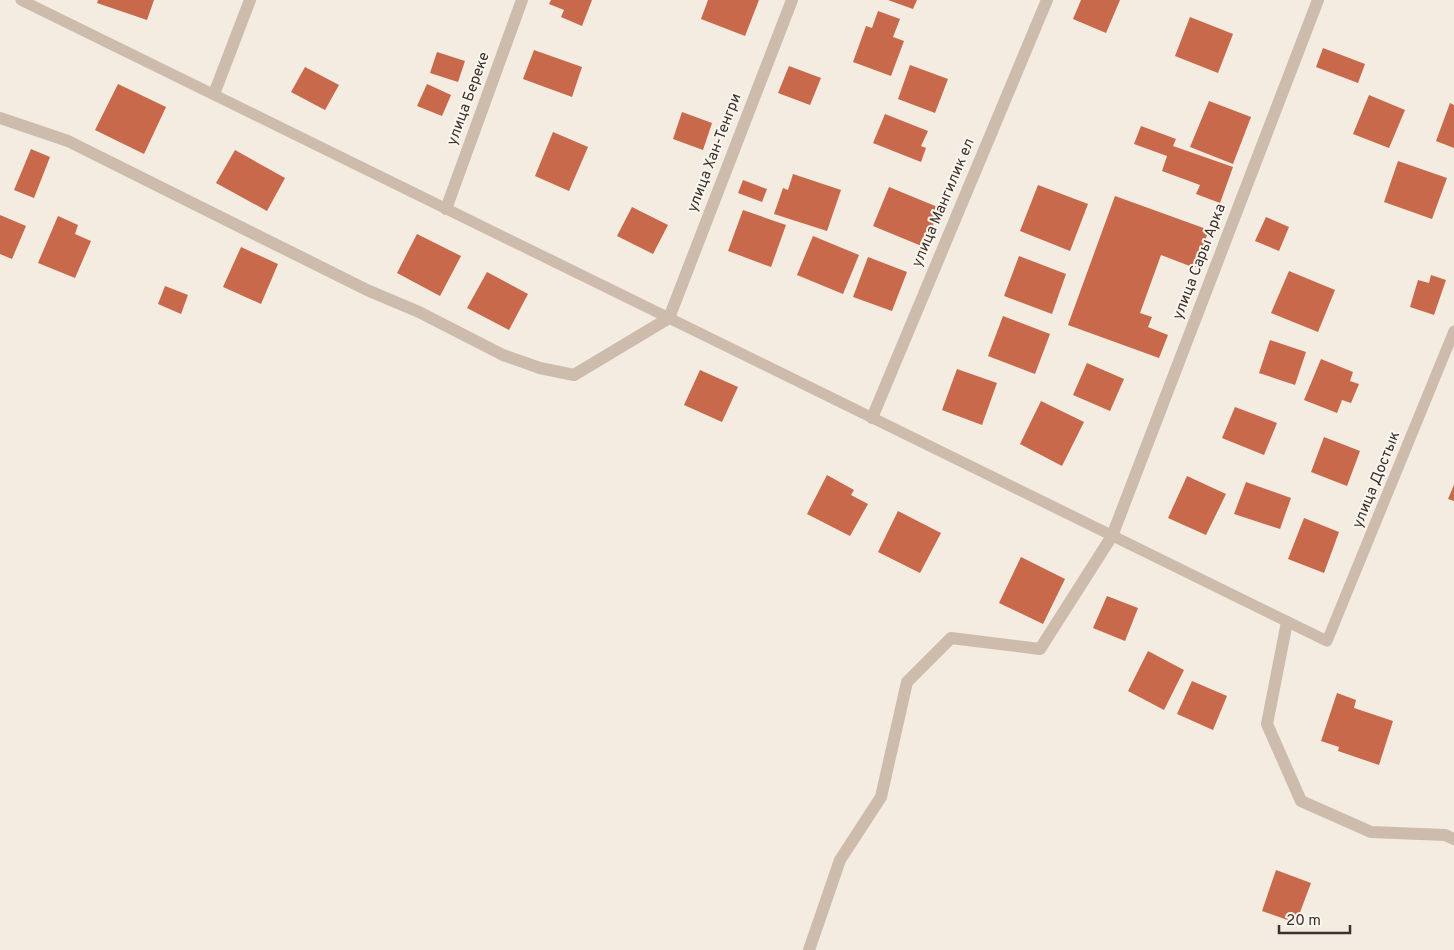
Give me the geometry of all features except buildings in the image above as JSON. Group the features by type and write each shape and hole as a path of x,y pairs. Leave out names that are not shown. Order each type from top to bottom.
{"street":[{"path":"214,94 250,0"},
{"name":"улица Береке","path":"446,209 522,0"},
{"name":"улица Хан-Тенгри","path":"669,318 792,0"},
{"name":"улица Мангилик ел","path":"872,418 1046,0"},
{"name":"улица Сары Арка","path":"809,950 840,860 881,796 907,682 951,638 1040,649 1112,536 1318,0"},
{"path":"0,118 68,141 367,290 419,312 503,355 540,368 574,375 669,318"},
{"path":"1287,622 1267,724 1301,801 1371,832 1445,835 1454,839"}],"lane":[{"path":"21,0 1287,622"},
{"name":"улица Достык","path":"1287,622 1327,641 1454,331"}]}
